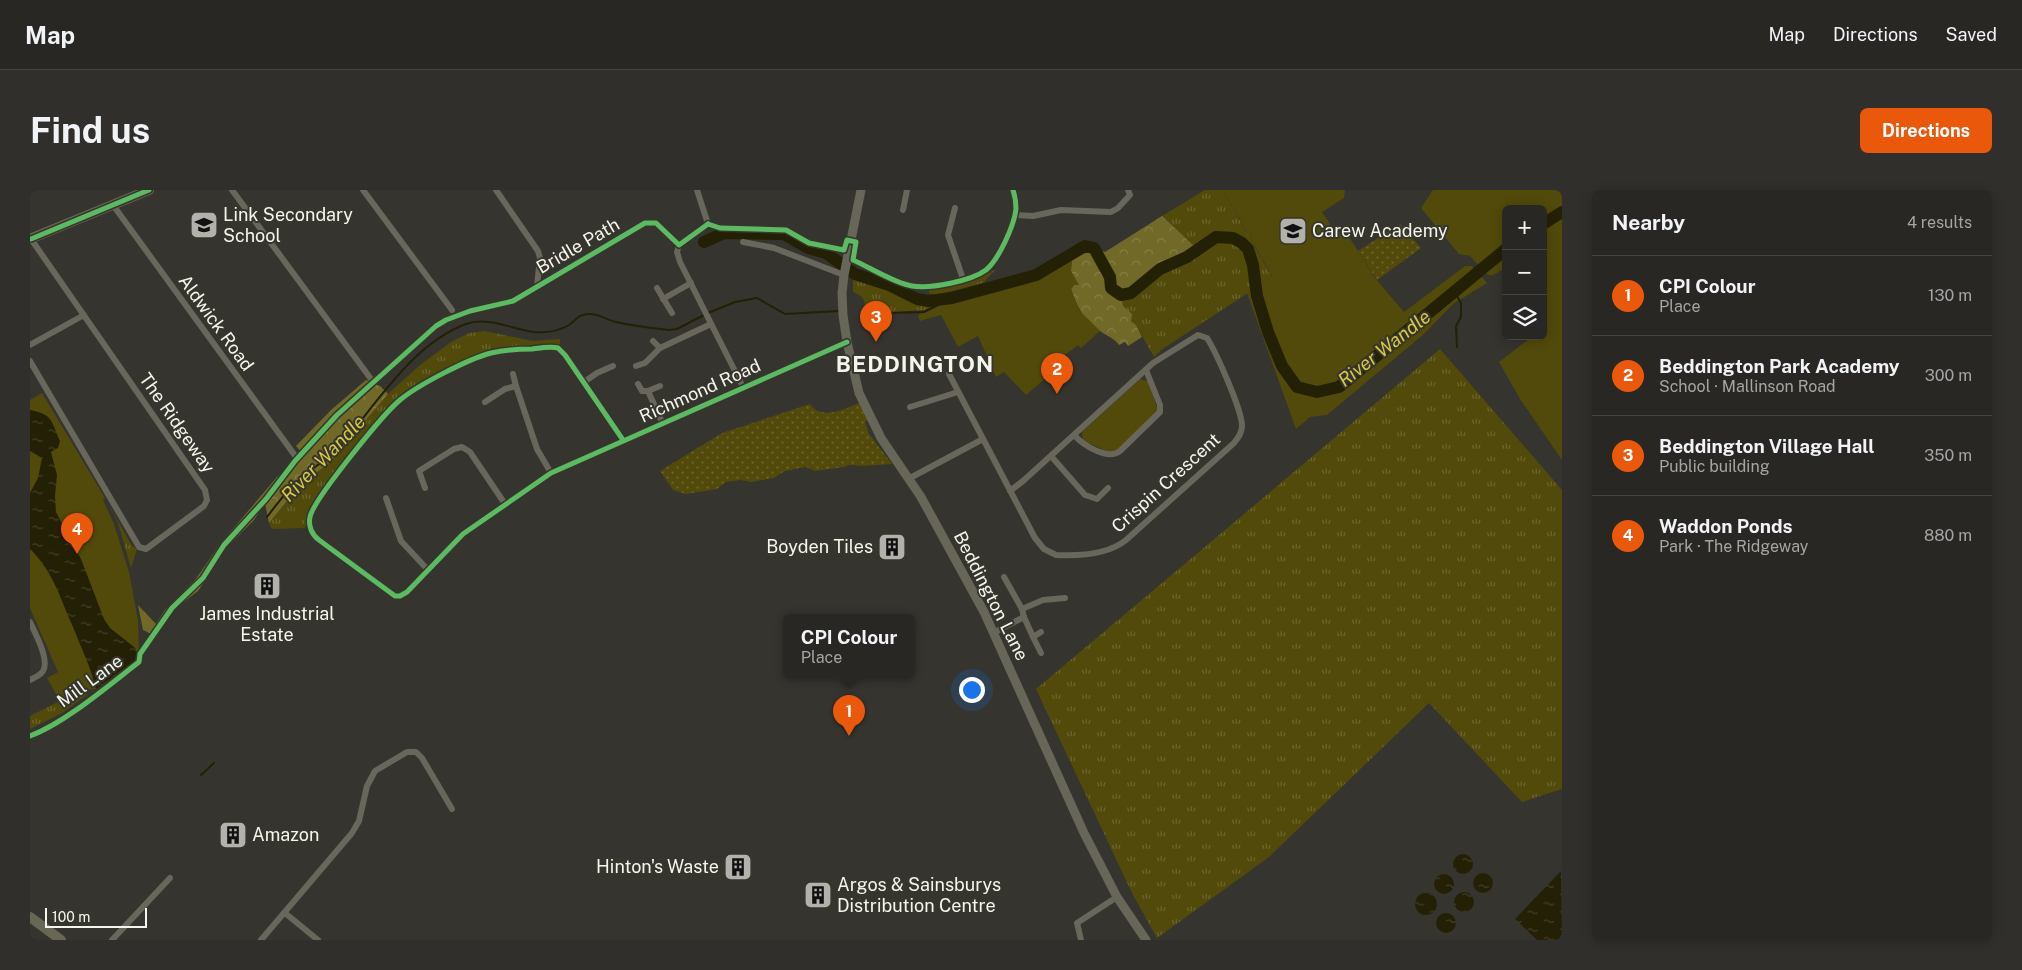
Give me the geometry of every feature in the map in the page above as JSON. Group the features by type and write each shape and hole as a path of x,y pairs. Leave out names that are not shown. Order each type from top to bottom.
{"highway":[{"path":"30,239 149,190"},
{"path":"30,917 60,940"}],"main road":[{"name":"Beddington Lane","path":"861,190 844,275 842,304 847,342 863,403 881,438 910,478 995,632 1072,808 1117,898 1146,940"}],"street":[{"path":"232,190 371,379"},
{"path":"363,190 452,310"},
{"path":"496,190 538,251 540,258 536,286"},
{"path":"698,190 708,224 679,245 678,256 743,387"},
{"path":"903,210 907,190"},
{"path":"847,258 910,286 934,286 980,273 993,263 1006,238 1015,215 1016,204 1013,190"},
{"path":"1015,215 1033,216 1061,210 1111,212 1118,208 1130,195 1128,190"},
{"name":"Aldwick Road","path":"113,205 116,212 296,457"},
{"path":"954,208 948,235 963,279"},
{"name":"Bridle Path","path":"513,301 644,223 652,222 658,225 679,245"},
{"name":"The Ridgeway","path":"30,239 205,490 207,500 204,506 146,548 138,548 30,361"},
{"path":"743,242 774,248 844,275"},
{"path":"663,299 691,283"},
{"path":"657,288 672,313"},
{"path":"30,345 84,315"},
{"path":"636,366 645,362 660,348 710,321"},
{"name":"Crispin Crescent","path":"949,374 1035,538 1049,553 1062,555 1106,551 1120,545 1234,443 1242,433 1242,424 1236,406 1219,361 1207,338 1202,335 1192,337 1161,356 1146,370"},
{"path":"653,341 660,348"},
{"name":"Richmond Road","path":"584,382 557,347 501,351 480,357 416,388 400,400 380,420 317,501 310,516 310,525 315,537 395,596 400,596 407,592 463,534 551,473 662,422 847,342"},
{"path":"613,366 597,373 584,382 623,440"},
{"path":"1010,491 1146,370 1160,405 1160,412 1127,445 1117,453 1110,455 1084,443 1074,435"},
{"path":"513,374 537,450 551,473"},
{"path":"638,384 642,391 648,391 660,386"},
{"path":"485,402 505,389 516,386"},
{"path":"648,391 662,422"},
{"path":"910,407 958,392"},
{"path":"910,478 982,439"},
{"path":"425,488 419,471 454,448 462,447 470,452 505,504"},
{"path":"1051,456 1085,495 1096,499 1108,488"},
{"path":"386,498 402,541 428,570"},
{"path":"1004,577 1022,609 1032,637 1042,653"},
{"path":"1022,609 1043,600 1065,598"},
{"path":"995,632 1024,617"},
{"path":"30,622 43,651 46,664 40,675 30,680"},
{"path":"1032,637 1041,632"},
{"name":"Mill Lane","path":"30,736 44,730 139,662"},
{"path":"261,940 352,833 359,821 369,781 372,774 379,767 407,752 416,752 422,758 452,809"},
{"path":"112,940 170,878"},
{"path":"1081,940 1076,923 1117,898"},
{"path":"284,913 318,940"}],"green space":[{"path":"1205,190 1223,190 1272,277 1161,350 1154,357 1136,325 1131,321 1123,306 1122,299 1158,266 1186,254 1193,246 1162,216"},
{"path":"1223,190 1345,190 1344,198 1322,212 1336,233 1344,229 1375,278 1404,312 1465,266 1472,266 1487,283 1453,304 1424,334 1327,415 1310,417 1296,429 1247,293 1272,276"},
{"path":"1433,190 1562,190 1562,460 1520,399 1499,362 1528,340 1547,340 1547,205 1502,205 1502,270 1493,275 1488,275 1470,256 1459,254 1421,208"},
{"path":"1162,216 1194,246 1186,254 1158,266 1122,299 1123,306 1132,314 1131,321 1136,325 1142,337 1128,346 1125,342 1119,345 1094,327 1079,308 1071,289 1074,285 1071,271 1072,254 1085,246 1105,252"},
{"path":"1400,224 1421,248 1377,280 1358,251"},
{"path":"1072,254 1071,271 1079,285 1074,285 1071,289 1079,310 1100,331 1081,348 1078,345 1046,369 1047,377 1026,395 1004,372 996,377 978,336 958,347 941,315 920,321 918,315 952,298 1036,275"},
{"path":"996,269 983,283 936,295 929,293 929,289 964,284"},
{"path":"853,277 895,291 924,305 938,303 925,310 889,312 865,308 862,298 853,292"},
{"path":"484,331 533,341 560,339 560,344 506,347 486,353 397,400 310,510 305,528 272,529 269,523 301,484 328,464 388,394 420,365 451,342 469,333"},
{"path":"1440,349 1562,490 1562,789 1522,802 1429,703 1269,857 1157,938 1132,893 1036,689"},
{"path":"1140,379 1148,381 1158,411 1117,451 1108,452 1083,440 1082,432"},
{"path":"366,380 380,386 388,394 328,464 301,484 269,523 265,503 254,520 227,547 198,591 173,610 145,653 154,635 143,630 138,605 156,624 165,610 195,580 221,543 277,477 294,464 303,454 296,446 331,410"},
{"path":"42,393 105,498 103,500 114,524 129,572 138,621 139,654 134,661 96,689 81,690 60,701 47,678 58,672 30,608 30,400"},
{"path":"859,403 868,420 865,422 869,434 892,464 849,465 815,471 806,467 785,471 774,478 751,482 741,480 726,482 717,489 686,494 673,490 660,471 722,433 810,404 820,412 827,413"},
{"path":"109,505 132,546 137,549 131,568 118,523"},
{"path":"81,693 88,694 62,713 30,729 30,716"}],"water":[{"path":"30,410 47,416 53,423 60,441 58,448 51,452 57,475 56,512 81,559 104,619 110,628 134,647 139,654 134,661 96,689 89,665 55,585 45,566 30,549 30,493 38,478 42,458 30,451"},
{"path":"1463,854 1470,857 1473,864 1470,871 1463,874 1456,871 1453,864 1456,857"},
{"path":"1561,871 1562,940 1537,940 1515,919"},
{"path":"1483,873 1490,876 1493,883 1490,890 1483,893 1476,890 1473,883 1476,876"},
{"path":"1444,874 1451,877 1454,884 1451,891 1444,894 1437,891 1434,884 1437,877"},
{"path":"1464,892 1471,895 1474,902 1471,909 1464,912 1457,909 1454,902 1457,895"},
{"path":"1426,893 1436,900 1437,904 1430,914 1426,915 1416,908 1415,904 1422,894"},
{"path":"1446,913 1453,916 1456,923 1453,930 1446,933 1439,930 1436,923 1439,916"}],"waterway":[{"name":"River Wandle","path":"1547,221 1562,212"},
{"name":"River Wandle","path":"704,242 724,233 784,234 808,248 826,253 855,274 889,285 917,299 929,301 952,298 1036,275 1085,246 1094,248 1110,277 1111,288 1121,295 1131,293 1160,269 1187,257 1216,237 1233,238 1248,249 1253,265 1257,296 1268,332 1282,366 1297,387 1317,392 1339,387 1505,250"},
{"path":"1454,291 1461,303 1461,317 1456,326 1457,347"},
{"name":"River Wandle","path":"708,313 735,302 757,298 785,314 839,311"},
{"name":"River Wandle","path":"866,311 890,313 924,312 952,298"},
{"name":"River Wandle","path":"267,517 282,497 295,484 340,446 412,360 447,333 466,324 482,321 533,332 547,332 565,327 582,315 592,314 612,321 669,330 677,329 704,315"},
{"name":"River Wandle","path":"201,775 214,763"}],"cycle path":[{"path":"31,239 149,190"},
{"path":"708,224 720,228 786,230 809,243 844,250 847,240 856,242 853,260 906,285 929,286 971,278 991,265 1005,242 1015,216 1016,209 1013,190"},
{"path":"30,736 72,713 139,662 140,654 172,608 203,578 224,545 266,499 295,461 337,415 436,326 470,311 513,301 645,223 656,223 679,245 708,224"},
{"path":"623,440 565,355 558,348 516,349 491,353 444,373 400,400 365,438 323,493 310,517 310,527 319,540 395,596 400,596 407,592 463,534 551,473 847,342"}],"place":[{"name":"Link Secondary School","path":"204,225"},
{"name":"Carew Academy","path":"1293,231"},
{"name":"Beddington Village Hall","path":"876,342"},
{"name":"Beddington Park Academy","path":"1057,394"},
{"name":"Boyden Tiles","path":"892,547"},
{"name":"Waddon Ponds","path":"77,554"},
{"name":"James Industrial Estate","path":"267,586"},
{"name":"CPI Colour","path":"849,736"},
{"name":"Amazon","path":"233,835"},
{"name":"Hinton's Waste","path":"738,867"},
{"name":"Argos & Sainsburys Distribution Centre","path":"818,895"}],"district":[{"name":"BEDDINGTON","path":"915,364"}]}
